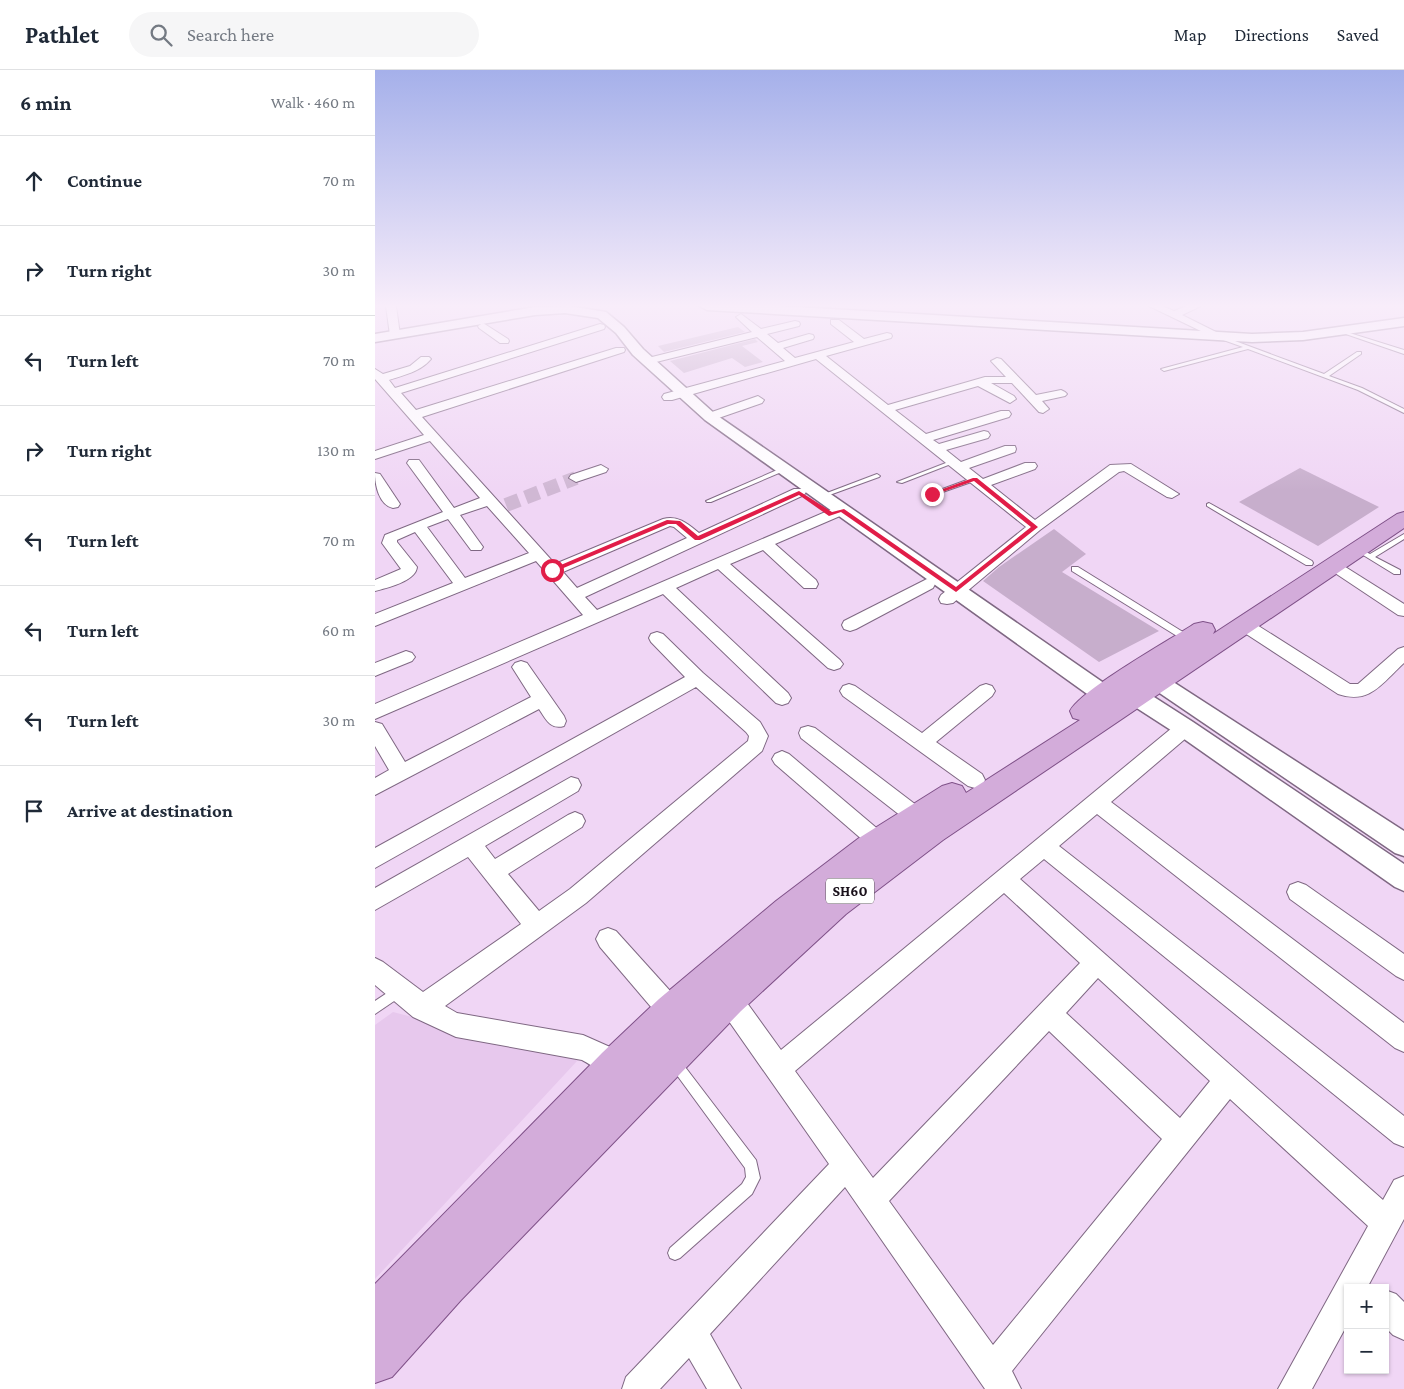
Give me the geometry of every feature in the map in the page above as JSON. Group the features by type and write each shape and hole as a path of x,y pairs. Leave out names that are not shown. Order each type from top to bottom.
{"main road":[{"name":"SH60","path":"375,1360 445,1284 728,998 834,903 1126,689 1188,640 1343,559 1354,532 1404,502"},
{"name":"SH60","path":"375,1317 615,1066 672,1012 787,912 879,842 917,817 1126,689 1243,624 1404,518"}],"street":[{"path":"415,368 379,379 497,504 538,555 594,617"},
{"path":"393,392 471,368"},
{"path":"414,415 564,368"},
{"path":"642,368 779,471 822,496 837,512 927,584 951,594 1126,689 1404,845"},
{"path":"654,368 676,394 710,417 779,471 799,492 837,512 951,594"},
{"path":"676,394 773,368"},
{"path":"834,368 1035,527"},
{"path":"1004,368 1043,410"},
{"path":"886,409 979,381 1016,380"},
{"path":"979,381 1010,399"},
{"path":"1033,399 1061,394"},
{"path":"710,417 758,400"},
{"path":"924,439 1005,414"},
{"path":"937,449 984,435"},
{"path":"375,454 432,436"},
{"path":"957,464 1010,450"},
{"path":"415,463 450,514 476,547"},
{"path":"978,482 1030,466"},
{"path":"951,594 1035,527 1119,466 1125,467 1172,494"},
{"path":"576,478 601,469"},
{"path":"375,477 380,492 393,504"},
{"path":"575,596 799,492"},
{"path":"375,586 404,575 409,571 409,567 389,542 390,538 418,525 450,514 497,504"},
{"path":"375,712 837,512"},
{"path":"552,570 667,522 678,522 698,539"},
{"path":"418,525 462,585"},
{"path":"765,543 810,584"},
{"path":"375,620 538,555"},
{"path":"1343,559 1404,611"},
{"path":"720,563 833,664"},
{"path":"850,625 927,584"},
{"path":"665,587 782,698"},
{"path":"1243,624 1350,691 1363,690 1404,653"},
{"path":"422,1008 579,896 753,749 759,740 759,734 753,727 697,678 657,638"},
{"path":"375,670 406,657"},
{"path":"521,667 557,721"},
{"path":"375,859 697,678"},
{"path":"1126,689 1404,879"},
{"path":"849,691 975,780"},
{"path":"922,743 986,691"},
{"path":"375,787 542,699"},
{"path":"777,1069 1185,728"},
{"path":"375,729 401,773"},
{"path":"807,733 917,817"},
{"path":"782,759 879,842"},
{"path":"375,900 571,785"},
{"path":"1096,802 1404,1039"},
{"path":"493,872 575,821"},
{"path":"470,844 537,926"},
{"path":"1043,846 1404,1133"},
{"path":"1004,879 1386,1222"},
{"path":"1298,892 1404,968"},
{"path":"608,940 672,1012"},
{"path":"871,1200 1097,962"},
{"path":"375,970 422,1008 456,1025 583,1048 615,1066 637,1090"},
{"path":"728,998 999,1380 1181,1138 1228,1080"},
{"path":"1049,1013 1181,1138"},
{"path":"638,1389 846,1166"},
{"path":"1356,1284 1404,1190"},
{"path":"1294,1389 1344,1305"},
{"path":"1389,1310 1404,1324"},
{"path":"691,1333 725,1389"}],"lane":[{"path":"1164,369 1170,368"},
{"path":"1301,368 1360,390 1404,411"},
{"path":"1325,376 1337,368"},
{"path":"899,482 957,464"},
{"path":"709,501 779,471"},
{"path":"822,496 877,476"},
{"path":"932,494 978,482"},
{"path":"1209,505 1343,559 1397,572"},
{"path":"1343,559 1404,536"},
{"path":"1075,569 1188,640"},
{"path":"375,1008 400,990"},
{"path":"670,1056 751,1165 753,1178 747,1189 675,1253"}],"shaded area":[{"path":"393,1012 578,1060 375,1279 375,1025"}],"building":[{"path":"678,368 701,368 684,373"},
{"path":"1300,468 1379,507 1318,546 1239,502"},
{"path":"1054,529 1086,554 1062,572 1159,631 1099,662 983,581 999,567"}],"tunnel":[{"path":"506,505 576,478"}],"route":[{"path":"552,570 667,522 678,522 698,539 799,492 831,515 842,510 956,590 1035,527 975,479 932,494"}]}
